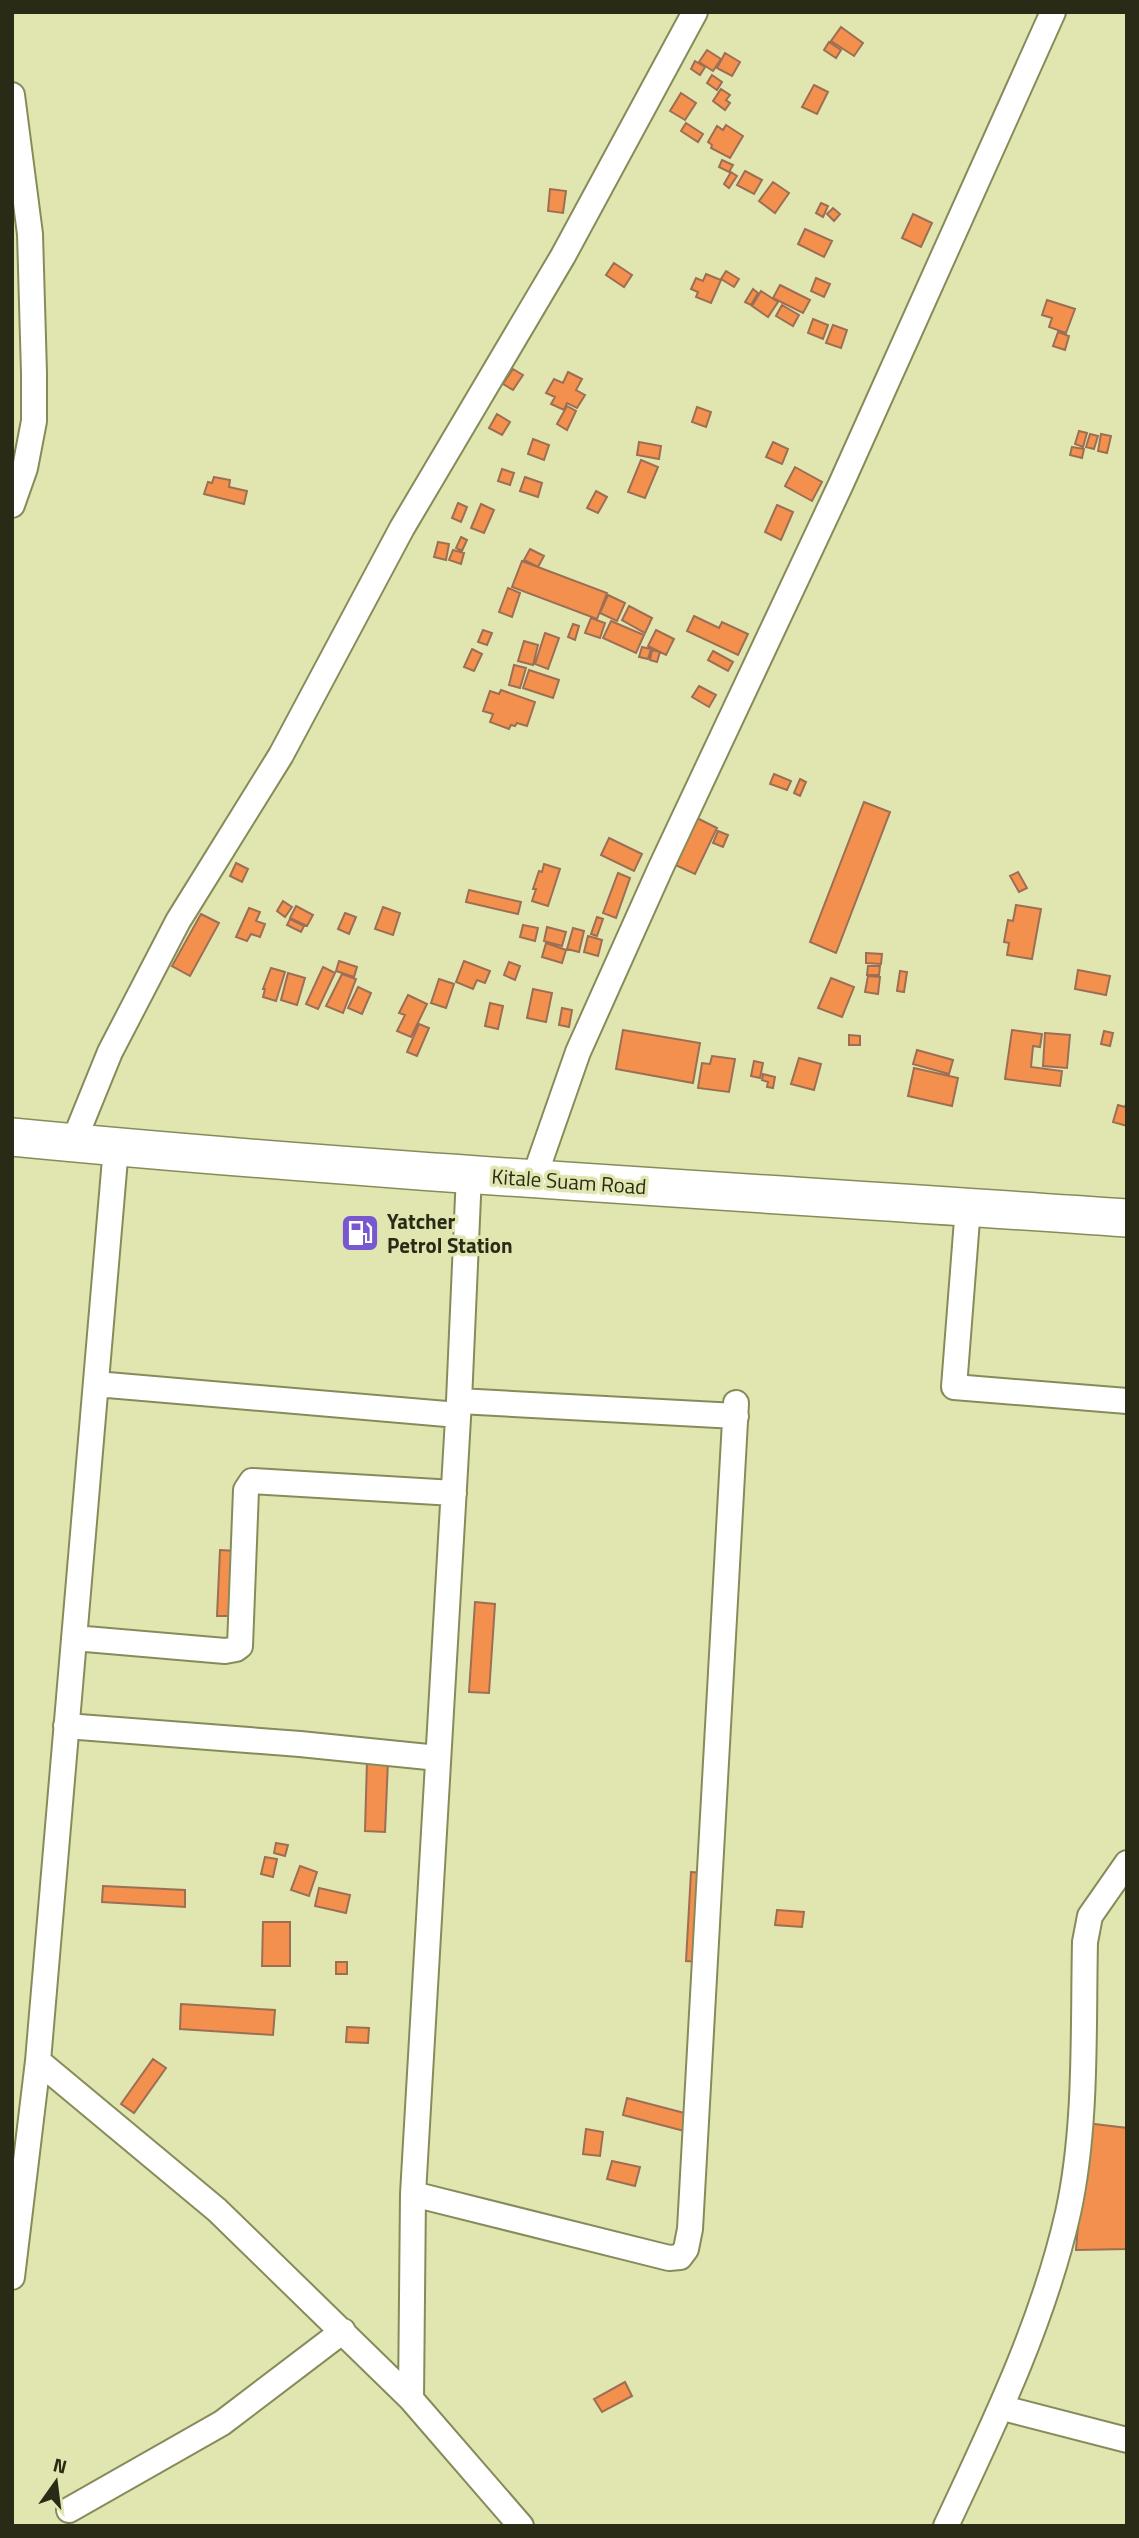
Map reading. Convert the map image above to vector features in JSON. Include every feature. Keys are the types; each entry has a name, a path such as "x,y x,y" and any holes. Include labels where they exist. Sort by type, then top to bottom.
{"highway":[{"name":"Kitale Suam Road","path":"12,1138 361,1169 1127,1217"}],"street":[{"path":"73,1143 110,1052 178,921 281,755 402,528 564,256 695,12"},
{"path":"534,1178 578,1052 661,867 841,484 1053,12"},
{"path":"12,94 30,234 22,261 34,421 25,468 12,505"},
{"path":"12,2277 38,2062 116,1147"},
{"path":"411,2399 413,2194 459,1408 469,1174"},
{"path":"968,1207 954,1387 1127,1401"},
{"path":"96,1384 459,1408 736,1410 691,2228 686,2249 680,2257 669,2258 413,2194"},
{"path":"74,1638 225,1651 240,1646 246,1490 252,1481 454,1493"},
{"path":"66,1726 439,1758"},
{"path":"946,2526 1003,2408 1046,2292 1068,2212 1079,2131 1085,1942 1090,1916 1127,1863"},
{"path":"38,2062 218,2210 411,2399 521,2526"},
{"path":"69,2510 222,2423 343,2331"},
{"path":"1003,2408 1127,2440"}],"building":[{"path":"841,27 863,43 854,56 831,41"},
{"path":"829,42 841,50 836,58 824,50"},
{"path":"707,50 721,59 713,71 699,62"},
{"path":"725,53 740,62 732,76 717,68"},
{"path":"695,61 705,67 700,75 691,69"},
{"path":"712,75 722,82 717,90 707,83"},
{"path":"814,85 828,92 817,114 802,107"},
{"path":"721,89 730,95 726,100 730,103 725,110 713,101"},
{"path":"681,93 696,103 685,120 670,111"},
{"path":"686,123 703,134 698,142 681,131"},
{"path":"726,125 743,136 730,158 711,148 712,145 708,142 717,126 723,130"},
{"path":"722,160 733,165 729,172 719,167"},
{"path":"745,171 762,180 754,194 737,185"},
{"path":"731,172 737,176 729,188 724,184"},
{"path":"773,182 789,193 775,213 759,201"},
{"path":"550,189 566,191 563,213 548,211"},
{"path":"821,203 828,206 823,217 816,213"},
{"path":"833,208 840,214 834,221 827,214"},
{"path":"913,214 932,223 921,247 902,238"},
{"path":"805,229 832,241 824,257 798,244"},
{"path":"614,263 632,275 624,287 606,275"},
{"path":"726,271 739,279 734,287 721,279"},
{"path":"706,274 721,280 711,303 696,297 698,292 691,289 696,278 703,281"},
{"path":"816,278 830,284 824,297 811,291"},
{"path":"780,285 810,300 803,313 773,298"},
{"path":"753,289 758,293 751,305 745,302"},
{"path":"761,291 778,302 768,317 752,306"},
{"path":"1047,300 1075,309 1066,333 1049,327 1052,318 1042,315"},
{"path":"782,305 799,315 793,326 776,316"},
{"path":"813,319 828,325 823,339 808,333"},
{"path":"833,325 847,330 841,348 826,343"},
{"path":"1058,332 1069,336 1065,350 1053,346"},
{"path":"513,369 523,375 513,390 503,384"},
{"path":"568,372 582,379 576,390 585,395 577,408 567,403 564,410 551,404 555,397 546,393 554,379 563,383"},
{"path":"567,406 576,411 567,430 557,424"},
{"path":"697,407 711,412 706,427 692,422"},
{"path":"497,414 510,422 502,435 489,428"},
{"path":"1079,431 1087,433 1083,447 1075,444"},
{"path":"1090,434 1098,436 1094,449 1086,447"},
{"path":"1101,434 1111,436 1107,453 1098,451"},
{"path":"533,439 549,445 544,460 528,454"},
{"path":"639,442 661,446 659,459 637,455"},
{"path":"773,442 788,449 782,464 766,457"},
{"path":"1072,447 1084,449 1082,458 1070,455"},
{"path":"641,460 658,467 645,498 628,492"},
{"path":"795,467 822,482 812,501 785,486"},
{"path":"502,469 514,473 510,485 498,481"},
{"path":"214,477 230,480 229,487 247,491 244,504 204,494 208,482 212,483"},
{"path":"525,477 542,483 538,497 520,491"},
{"path":"596,491 607,497 598,513 587,508"},
{"path":"458,503 467,507 461,522 452,518"},
{"path":"481,504 494,510 484,533 471,528"},
{"path":"777,505 793,512 781,540 765,532"},
{"path":"461,537 467,540 462,551 456,548"},
{"path":"438,542 449,544 446,560 434,557"},
{"path":"530,549 544,556 538,567 524,560"},
{"path":"453,550 464,553 461,564 449,560"},
{"path":"522,561 607,593 597,619 512,587"},
{"path":"508,588 520,593 512,617 499,612"},
{"path":"608,595 625,603 617,621 600,613"},
{"path":"629,606 652,618 645,633 622,620"},
{"path":"694,616 719,628 722,622 748,634 738,655 687,631"},
{"path":"591,618 605,623 600,638 585,633"},
{"path":"611,621 644,635 636,653 603,638"},
{"path":"573,624 579,626 575,640 568,637"},
{"path":"483,630 492,633 487,645 478,642"},
{"path":"656,630 674,639 666,655 648,646"},
{"path":"545,633 559,638 548,669 535,664"},
{"path":"524,641 538,645 533,665 518,661"},
{"path":"642,647 651,649 648,659 639,657"},
{"path":"472,649 482,654 474,671 464,667"},
{"path":"652,650 660,652 657,662 650,660"},
{"path":"713,651 733,662 728,671 708,660"},
{"path":"514,665 526,668 520,688 509,685"},
{"path":"529,670 559,680 553,698 523,688"},
{"path":"699,686 716,695 709,707 692,697"},
{"path":"501,690 535,702 527,726 517,723 509,729 490,722 493,714 483,711 490,691 499,694"},
{"path":"774,774 791,781 787,790 770,784"},
{"path":"800,779 806,782 800,796 794,793"},
{"path":"864,802 890,812 836,953 810,942"},
{"path":"693,816 717,828 695,874 671,863"},
{"path":"718,831 728,835 723,847 713,843"},
{"path":"609,838 642,854 634,871 601,855"},
{"path":"236,863 248,869 242,882 230,876"},
{"path":"544,864 560,869 548,906 532,901 536,889 533,889"},
{"path":"1018,872 1027,888 1019,892 1010,876"},
{"path":"618,873 630,878 616,918 603,913"},
{"path":"469,890 521,902 518,914 466,902"},
{"path":"283,901 292,907 285,917 277,911"},
{"path":"1016,905 1041,909 1032,959 1007,955 1009,943 1004,942 1008,920 1013,921"},
{"path":"296,906 313,915 307,926 290,918"},
{"path":"383,907 400,913 393,935 375,929"},
{"path":"249,908 260,912 256,921 265,924 260,937 251,934 247,941 236,937"},
{"path":"345,913 356,917 349,934 338,929"},
{"path":"201,914 219,923 190,976 172,966"},
{"path":"597,917 603,919 597,936 591,934"},
{"path":"290,919 304,926 301,932 287,925"},
{"path":"523,925 538,928 535,941 520,937"},
{"path":"547,927 566,932 562,946 544,941"},
{"path":"573,928 584,931 579,952 567,949"},
{"path":"588,936 602,940 598,956 584,952"},
{"path":"546,943 566,950 562,963 542,957"},
{"path":"866,953 882,954 881,964 866,963"},
{"path":"339,961 357,967 354,977 336,971"},
{"path":"464,961 490,971 485,983 477,980 473,989 456,982"},
{"path":"509,962 520,966 515,980 504,975"},
{"path":"868,966 880,966 879,975 867,975"},
{"path":"323,967 335,973 318,1009 306,1004"},
{"path":"271,968 285,972 276,1001 263,997 263,989"},
{"path":"1078,970 1110,976 1106,995 1075,989"},
{"path":"900,971 907,972 904,992 897,991"},
{"path":"288,973 305,978 297,1005 281,1000"},
{"path":"342,974 356,979 343,1013 326,1006"},
{"path":"868,976 880,977 878,994 865,992"},
{"path":"831,978 854,987 842,1017 818,1008"},
{"path":"439,979 454,984 446,1008 431,1003"},
{"path":"358,987 371,993 362,1014 348,1008"},
{"path":"533,989 552,993 546,1022 527,1018"},
{"path":"408,995 427,1004 411,1037 397,1031 405,1015 399,1013"},
{"path":"490,1003 503,1006 498,1029 485,1026"},
{"path":"562,1008 572,1010 569,1027 559,1025"},
{"path":"419,1024 429,1028 417,1056 407,1052"},
{"path":"623,1030 700,1043 693,1083 616,1069"},
{"path":"1012,1030 1042,1034 1040,1047 1033,1046 1031,1067 1062,1071 1060,1086 1005,1079"},
{"path":"1104,1031 1113,1033 1110,1046 1101,1044"},
{"path":"1045,1033 1070,1035 1067,1068 1043,1066"},
{"path":"849,1035 860,1036 860,1045 849,1045"},
{"path":"917,1050 953,1060 949,1074 913,1064"},
{"path":"712,1056 735,1059 729,1092 698,1088 702,1063 710,1064"},
{"path":"799,1058 821,1064 814,1090 791,1084"},
{"path":"754,1061 763,1063 760,1078 751,1076"},
{"path":"914,1068 958,1078 952,1106 908,1096"},
{"path":"763,1074 775,1077 773,1088 767,1087 768,1082 762,1080"},
{"path":"1127,1101 1127,1126 1113,1122 1118,1105 1125,1107"},
{"path":"220,1550 236,1551 232,1616 217,1616"},
{"path":"475,1602 495,1604 489,1693 469,1692"},
{"path":"367,1760 388,1761 385,1832 365,1831"},
{"path":"276,1843 288,1845 285,1856 274,1853"},
{"path":"265,1857 277,1859 273,1877 261,1874"},
{"path":"300,1866 317,1872 309,1896 291,1890"},
{"path":"691,1872 705,1873 700,1962 686,1961"},
{"path":"103,1886 185,1890 185,1907 102,1902"},
{"path":"319,1888 350,1895 346,1913 315,1906"},
{"path":"777,1910 804,1912 802,1927 775,1925"},
{"path":"263,1922 290,1922 290,1966 262,1966"},
{"path":"336,1962 347,1962 347,1974 336,1974"},
{"path":"181,2004 275,2010 273,2035 180,2029"},
{"path":"347,2027 369,2028 368,2043 346,2042"},
{"path":"153,2059 166,2068 134,2113 121,2104"},
{"path":"627,2098 692,2115 688,2132 623,2115"},
{"path":"1086,2123 1127,2128 1127,2249 1076,2250"},
{"path":"586,2129 603,2132 600,2156 583,2154"},
{"path":"612,2161 640,2167 635,2186 607,2179"},
{"path":"625,2382 632,2396 602,2412 594,2399"}],"place":[{"name":"Yatcher Petrol Station","path":"360,1233"}]}
